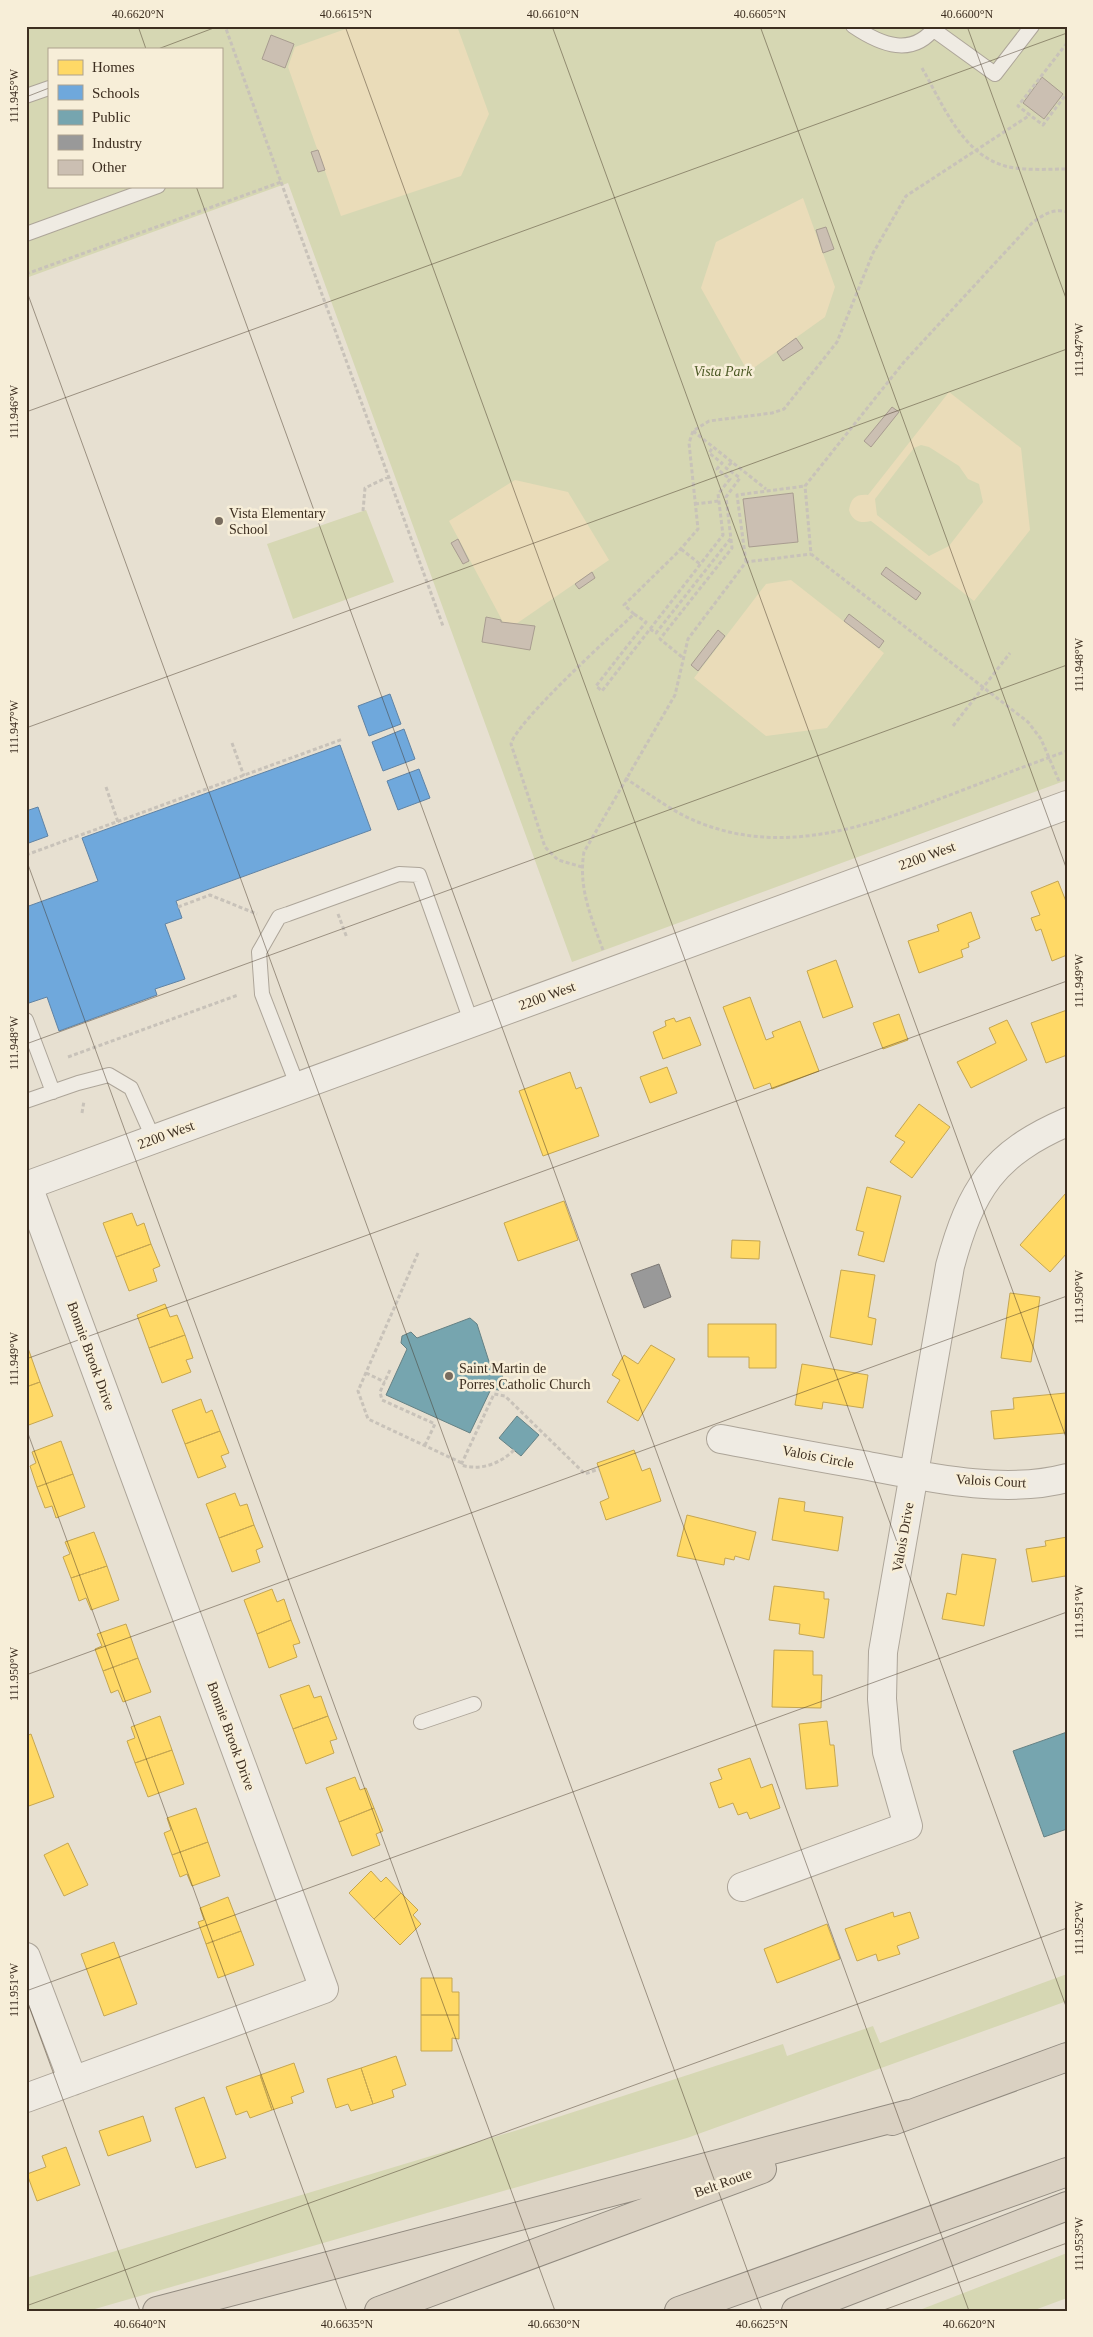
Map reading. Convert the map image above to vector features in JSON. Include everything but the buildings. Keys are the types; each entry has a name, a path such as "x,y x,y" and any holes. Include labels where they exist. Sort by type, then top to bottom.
{"highway":[{"name":"Belt Route","path":"379,2311 1067,2057"},
{"path":"157,2311 909,2114"},
{"path":"679,2311 1067,2172"},
{"path":"796,2311 1067,2206"}],"street":[{"name":"2200 West","path":"27,1186 472,1024 1063,794"},
{"name":"Valois Drive","path":"742,1887 908,1826 887,1752 882,1689 883,1652 950,1266 959,1234 972,1203 987,1178 1007,1155 1029,1140 1067,1122"},
{"name":"Bonnie Brook Drive","path":"26,2098 324,1989 27,1186"},
{"name":"Valois Circle","path":"721,1439 914,1475"},
{"name":"Valois Court","path":"914,1475 964,1481 1015,1484 1067,1478"},
{"path":"26,1957 73,2081"}],"lane":[{"path":"853,26 869,37 898,45 925,40 935,28 995,74 1032,26"},
{"path":"26,96 48,88"},
{"path":"26,234 152,188"},
{"path":"298,1087 262,994 259,952 280,917 399,874 418,875 472,1024"},
{"path":"26,1020 53,1092"},
{"path":"26,1101 78,1083 109,1075 130,1088 154,1140"},
{"path":"421,1722 474,1704"}],"path":[{"path":"225,26 443,626"},
{"path":"1067,42 1018,106 1043,125 1067,93"},
{"path":"922,68 957,127 976,150 985,157 1006,166 1067,169"},
{"path":"713,447 709,453 722,463 717,469 730,479 718,494 723,535 602,691 596,686 646,622 624,605 681,549 698,529 689,443 693,431 700,425 718,418 772,413 787,405 837,342 873,253 902,201 912,191 1030,115"},
{"path":"26,274 281,182"},
{"path":"811,554 804,486 904,362 1032,223 1049,212 1061,210 1067,212"},
{"path":"693,431 766,490"},
{"path":"682,657 660,639 732,548 726,496 740,478 726,468 732,462"},
{"path":"363,511 365,488 388,477"},
{"path":"604,950 583,893 582,867 584,852 625,778 675,695 682,657 688,639 746,562 737,495 804,486"},
{"path":"695,504 719,501"},
{"path":"650,629 656,633 731,538"},
{"path":"681,549 700,564"},
{"path":"746,562 811,554 984,686 1036,730 1063,794"},
{"path":"582,867 558,860 545,847 511,744 512,737 634,614"},
{"path":"953,726 1010,653"},
{"path":"26,855 344,739"},
{"path":"232,743 244,776"},
{"path":"625,778 682,815 704,825 757,837 783,838 846,830 878,822 1067,752"},
{"path":"106,787 118,822"},
{"path":"178,907 210,895 257,914"},
{"path":"330,916 338,914 347,938"},
{"path":"68,1057 238,995"},
{"path":"418,1253 358,1391 368,1419 469,1468 479,1468 500,1461 514,1450"},
{"path":"390,1370 380,1392 382,1400 435,1424 424,1445"},
{"path":"366,1373 385,1382"},
{"path":"462,1463 494,1394 505,1396 585,1474 599,1469"}],"green space":[{"name":"Vista Park","path":"26,26 1067,26 1067,780 572,962 288,183 26,278"},
{"path":"366,510 394,582 293,619 267,544"},
{"path":"1067,1974 1067,2001 687,2138 88,2311 26,2311 26,2278 521,2129 783,2044 787,2056 873,2026 880,2043"},
{"path":"1067,2253 1067,2298 1032,2311 917,2311"}],"sand":[{"path":"354,26 457,26 489,114 461,176 341,216 288,67 295,47"},
{"path":"803,198 835,287 825,317 748,372 701,288 716,242"},
{"path":"949,392 1021,448 1030,530 974,601 871,521 860,522 852,517 849,510 851,502 857,496 868,495","holes":["921,445 929,447 959,466 968,479 979,484 983,502 949,546 929,556 877,515 875,499 914,448"]},
{"path":"515,480 568,492 609,560 516,624 503,622 449,521"},
{"path":"791,580 884,653 827,728 766,736 694,678 766,584"}],"place":[{"name":"Vista Elementary School","path":"219,521"},
{"name":"Saint Martin de Porres Catholic Church","path":"449,1376"}]}
